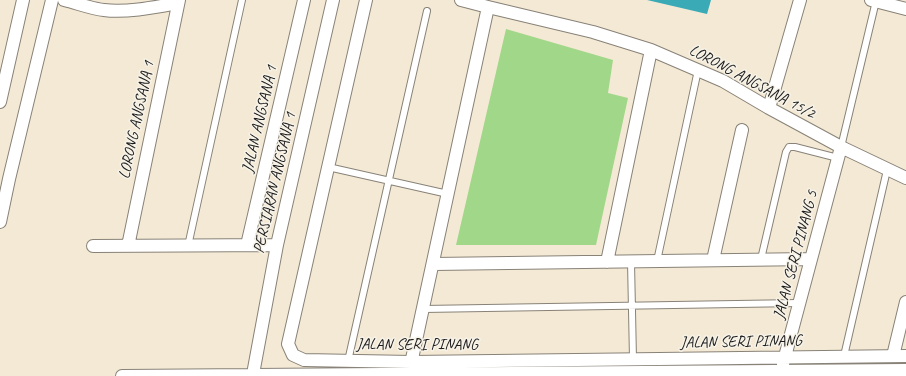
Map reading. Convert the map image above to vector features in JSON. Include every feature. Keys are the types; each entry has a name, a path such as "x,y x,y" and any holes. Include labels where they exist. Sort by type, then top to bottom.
{"street":[{"path":"0,102 23,0"},
{"path":"0,222 52,0"},
{"path":"64,0 104,10 154,8 178,2"},
{"name":"JALAN ANGSANA 1","path":"247,245 304,0"},
{"name":"PERSIARAN ANGSANA 1","path":"253,374 277,245 333,0"},
{"name":"JALAN SERI PINANG","path":"366,0 288,344 293,355 304,360 411,362 906,356"},
{"name":"LORONG ANGSANA 15/2","path":"461,0 593,32 651,50 723,81 769,108 839,153 906,178"},
{"path":"769,108 800,0"},
{"path":"873,1 906,9"},
{"name":"LORONG ANGSANA 1","path":"128,246 178,2"},
{"path":"409,374 488,7"},
{"path":"607,262 651,50"},
{"path":"713,260 742,130"},
{"name":"JALAN SERI PINANG 5","path":"781,371 839,153"},
{"path":"93,246 277,245"},
{"path":"432,264 811,259"},
{"path":"893,356 906,302"},
{"name":"JALAN SERI PINANG","path":"122,376 906,370"}],"lane":[{"path":"188,246 242,0"},
{"path":"761,259 786,152 789,148 795,147 839,153 873,1"},
{"path":"348,361 427,11"},
{"path":"657,261 698,70"},
{"path":"328,167 448,194"},
{"path":"844,356 887,170"},
{"path":"631,262 633,359"},
{"path":"423,309 632,307 799,303"}],"green space":[{"path":"506,29 613,60 608,93 628,98 596,245 456,245"}],"water":[{"path":"647,0 711,0 707,14"}]}
